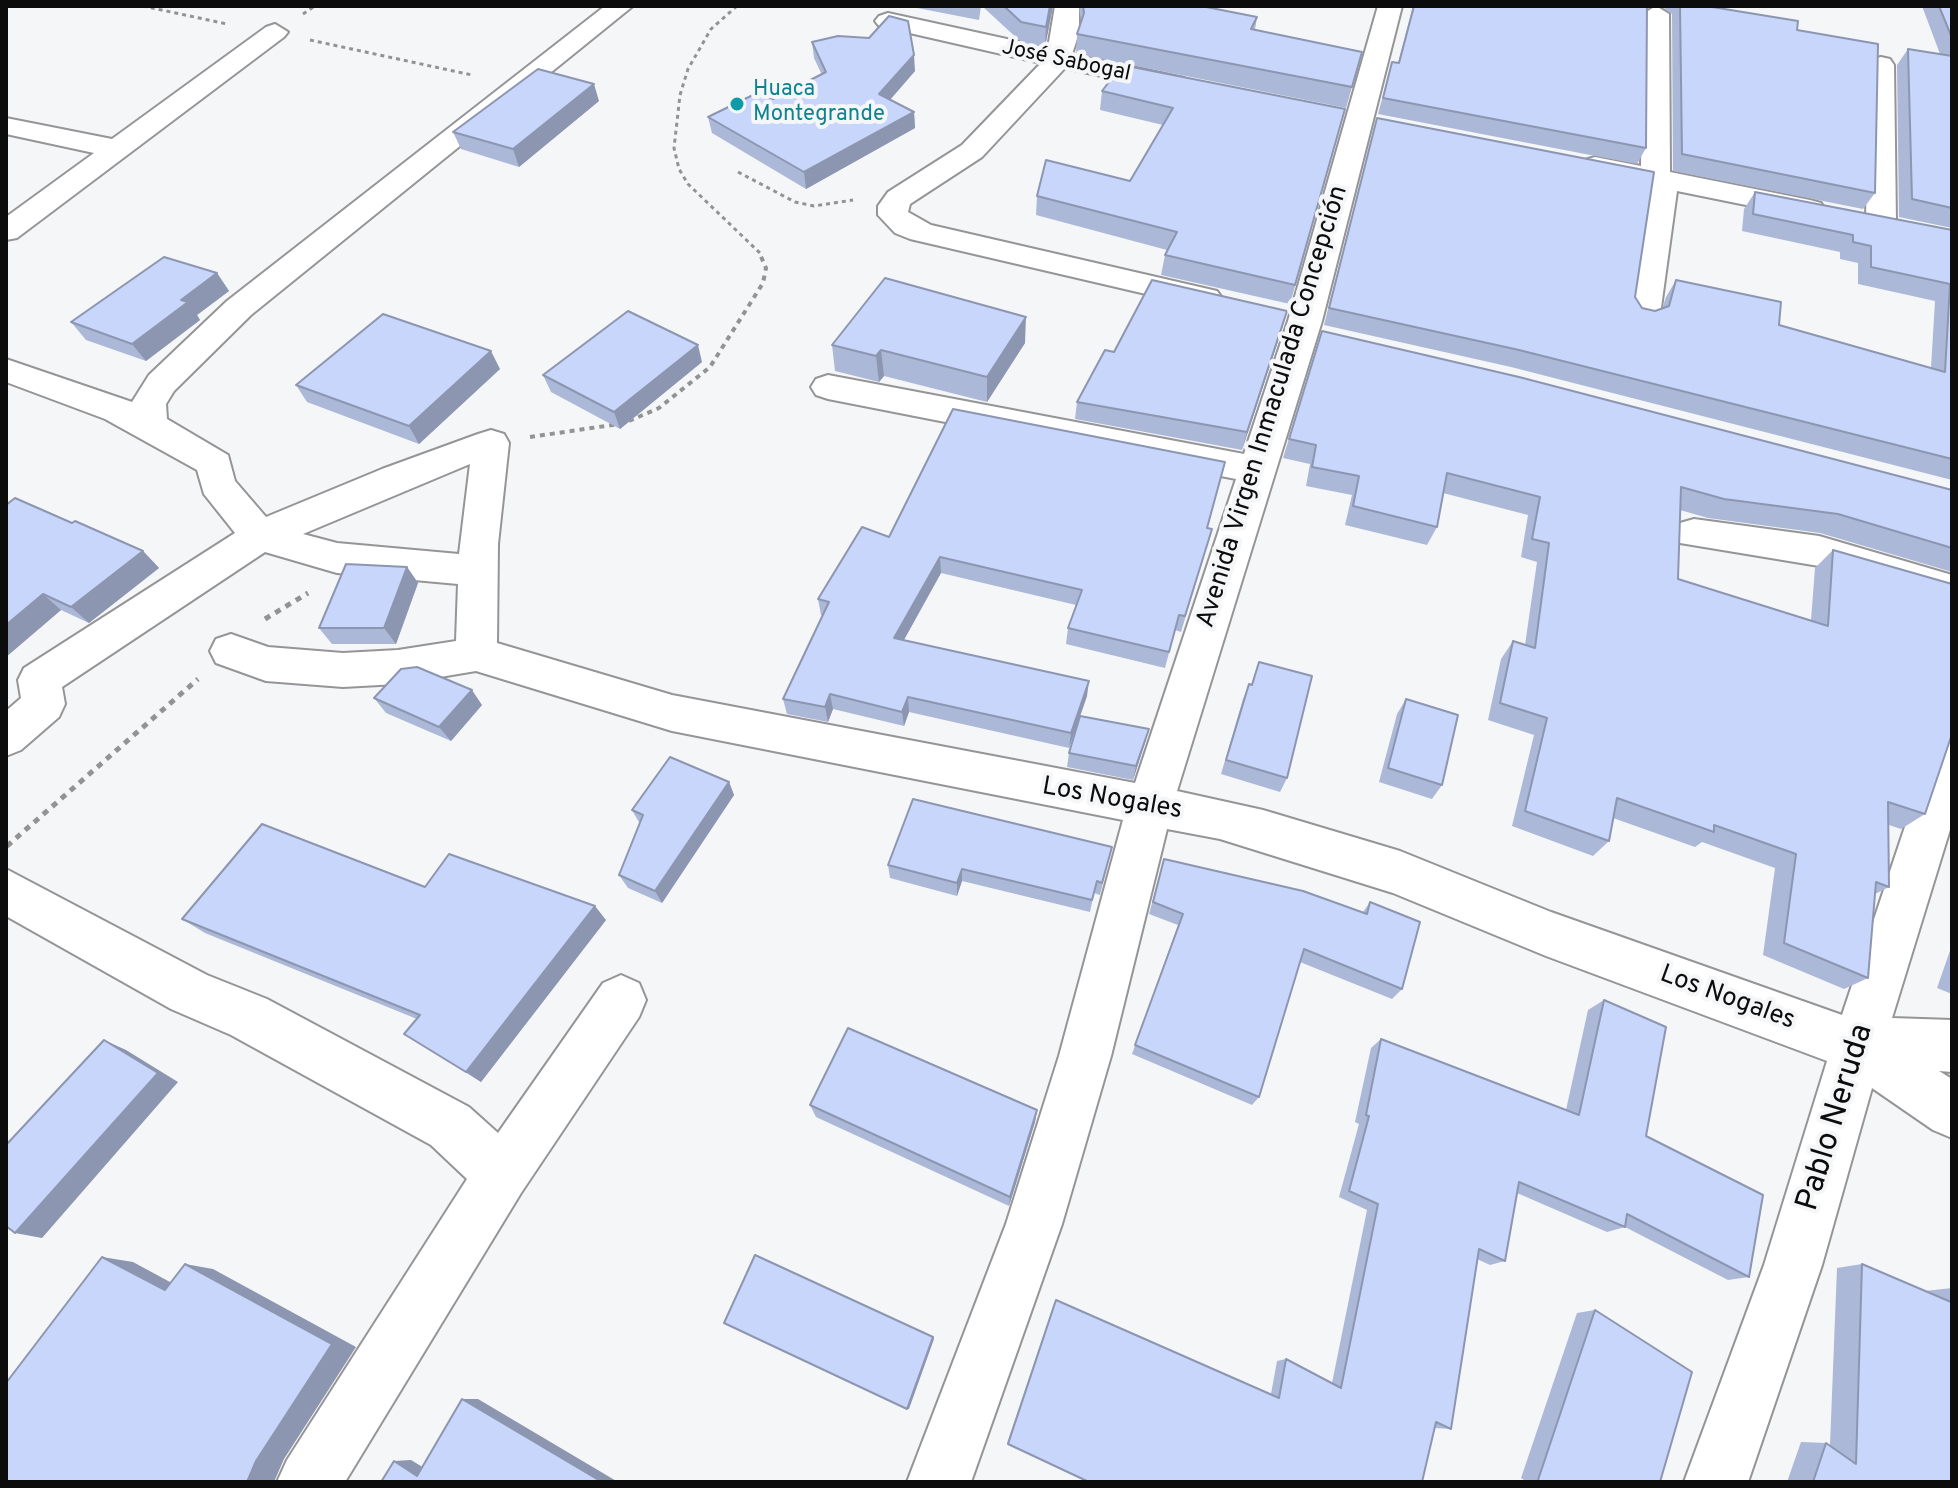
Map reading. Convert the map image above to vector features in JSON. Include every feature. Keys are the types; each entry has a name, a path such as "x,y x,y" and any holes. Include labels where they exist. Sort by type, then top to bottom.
{"street":[{"path":"157,430 147,413 152,395 215,329 269,282 621,6"},
{"path":"1067,6 1066,33 1057,61 972,151 906,192 891,210 898,221 913,229 1230,303"},
{"name":"Avenida Virgen Inmaculada Concepción","path":"939,1482 1034,1224 1085,1056 1150,806 1303,327 1390,6"},
{"path":"1644,315 1659,179 1656,14"},
{"name":"José Sabogal","path":"888,21 1057,61 1206,91"},
{"path":"6,231 275,32"},
{"path":"1881,65 1881,223"},
{"path":"6,126 118,149"},
{"path":"1562,160 1909,229"},
{"path":"6,370 118,410 215,464 217,485 260,536 358,560 478,571"},
{"path":"828,387 1257,470"},
{"path":"6,737 44,704 22,682 260,536 491,443 478,571 476,654"},
{"path":"1694,533 1819,551 1952,590"},
{"name":"Los Nogales","path":"231,651 266,664 343,670 398,667 476,654 703,720 1150,806 1263,831 1400,873 1546,933 1858,1047 1952,1111"},
{"name":"Pablo Neruda","path":"1716,1482 1793,1265 1858,1047 1952,752"},
{"path":"6,891 189,992 249,1017 450,1126 502,1174"},
{"path":"309,1482 502,1174 621,1000"},
{"path":"1858,1047 1904,1043 1952,1046"}],"path":[{"path":"491,443 605,428 659,408 710,367 763,283 766,268 762,255 688,184 679,169 674,148 680,95 688,69 711,29 737,6"},
{"path":"275,32 520,85"},
{"path":"738,172 788,199 814,206 906,192"},
{"path":"6,847 268,616 347,570 358,560"}],"building":[{"path":"1004,6 1050,6 1046,27 1021,22"},
{"path":"1083,6 1201,6 1257,17 1251,29 1362,52 1352,87 1077,34 1084,13"},
{"path":"1414,6 1647,6 1646,148 1383,98 1392,62 1399,63"},
{"path":"1680,6 1706,6 1798,21 1797,30 1878,44 1875,193 1682,154"},
{"path":"1939,6 1952,6 1952,38"},
{"path":"889,16 908,21 914,55 879,94 914,112 804,172 708,117 759,92 773,99 826,72 812,42 838,36 869,38"},
{"path":"1908,49 1952,56 1952,208 1912,199"},
{"path":"1122,65 1345,109 1295,285 1165,255 1177,232 1037,196 1046,160 1130,181 1173,108 1102,91"},
{"path":"538,69 594,84 513,149 453,132"},
{"path":"1377,118 1654,172 1635,297 1642,308 1655,311 1669,306 1676,280 1781,302 1779,325 1945,372 1950,284 1871,267 1871,246 1853,242 1853,235 1753,214 1755,192 1952,230 1952,459 1519,350 1329,308"},
{"path":"164,257 217,273 181,300 188,302 132,344 71,322"},
{"path":"885,278 1026,317 987,377 881,350 876,356 832,345"},
{"path":"1152,280 1287,311 1247,432 1077,402 1105,350 1114,352"},
{"path":"628,311 698,345 614,412 543,375"},
{"path":"383,314 491,351 409,426 296,385"},
{"path":"1322,331 1519,377 1952,490 1952,548 1838,514 1724,499 1681,487 1678,579 1828,626 1833,550 1952,584 1952,734 1925,814 1888,802 1889,887 1876,882 1868,978 1784,943 1796,854 1714,825 1714,832 1617,798 1609,841 1525,811 1547,718 1500,703 1513,641 1535,648 1549,543 1532,539 1540,497 1447,473 1437,527 1353,506 1359,476 1312,467 1316,445 1289,439"},
{"path":"953,409 1225,462 1207,528 1212,529 1185,616 1179,615 1169,652 1068,628 1082,590 940,557 894,638 1089,681 1071,733 908,697 902,712 830,694 825,707 783,699 829,602 818,599 862,527 889,537"},
{"path":"15,498 143,551 71,607 43,594 6,625 6,505"},
{"path":"346,564 407,567 384,628 319,628"},
{"path":"1259,662 1312,676 1287,778 1226,760 1249,684 1252,685"},
{"path":"417,667 472,690 439,727 374,698 401,669"},
{"path":"1406,699 1458,715 1442,785 1388,768"},
{"path":"1080,716 1149,729 1136,766 1069,753"},
{"path":"670,757 729,782 655,891 619,875 643,815 632,810"},
{"path":"913,799 1112,847 1102,883 1097,881 1092,900 962,869 957,883 888,865"},
{"path":"262,824 425,887 449,854 595,906 466,1072 404,1034 420,1015 182,919"},
{"path":"1164,859 1303,891 1367,914 1370,902 1420,922 1402,989 1304,949 1259,1097 1135,1045 1183,914 1153,902"},
{"path":"1604,1000 1666,1027 1646,1136 1763,1195 1749,1277 1627,1214 1625,1227 1519,1182 1505,1261 1479,1249 1451,1429 1436,1422 1422,1482 1089,1482 1008,1444 1056,1300 1279,1398 1286,1359 1341,1388 1378,1204 1349,1191 1369,1116 1366,1115 1381,1039 1579,1115"},
{"path":"848,1028 1037,1110 1010,1197 810,1105"},
{"path":"104,1040 158,1073 15,1233 6,1226 6,1145"},
{"path":"755,1255 933,1337 907,1409 724,1323"},
{"path":"102,1257 165,1290 185,1264 332,1344 256,1461 247,1482 6,1482 6,1383"},
{"path":"1862,1264 1951,1302 1952,1288 1952,1482 1813,1482 1826,1443 1856,1464"},
{"path":"1595,1310 1692,1372 1660,1482 1538,1480"},
{"path":"462,1399 602,1482 381,1482 394,1461 417,1476"}],"place":[{"name":"Huaca Montegrande","path":"737,104"}]}
